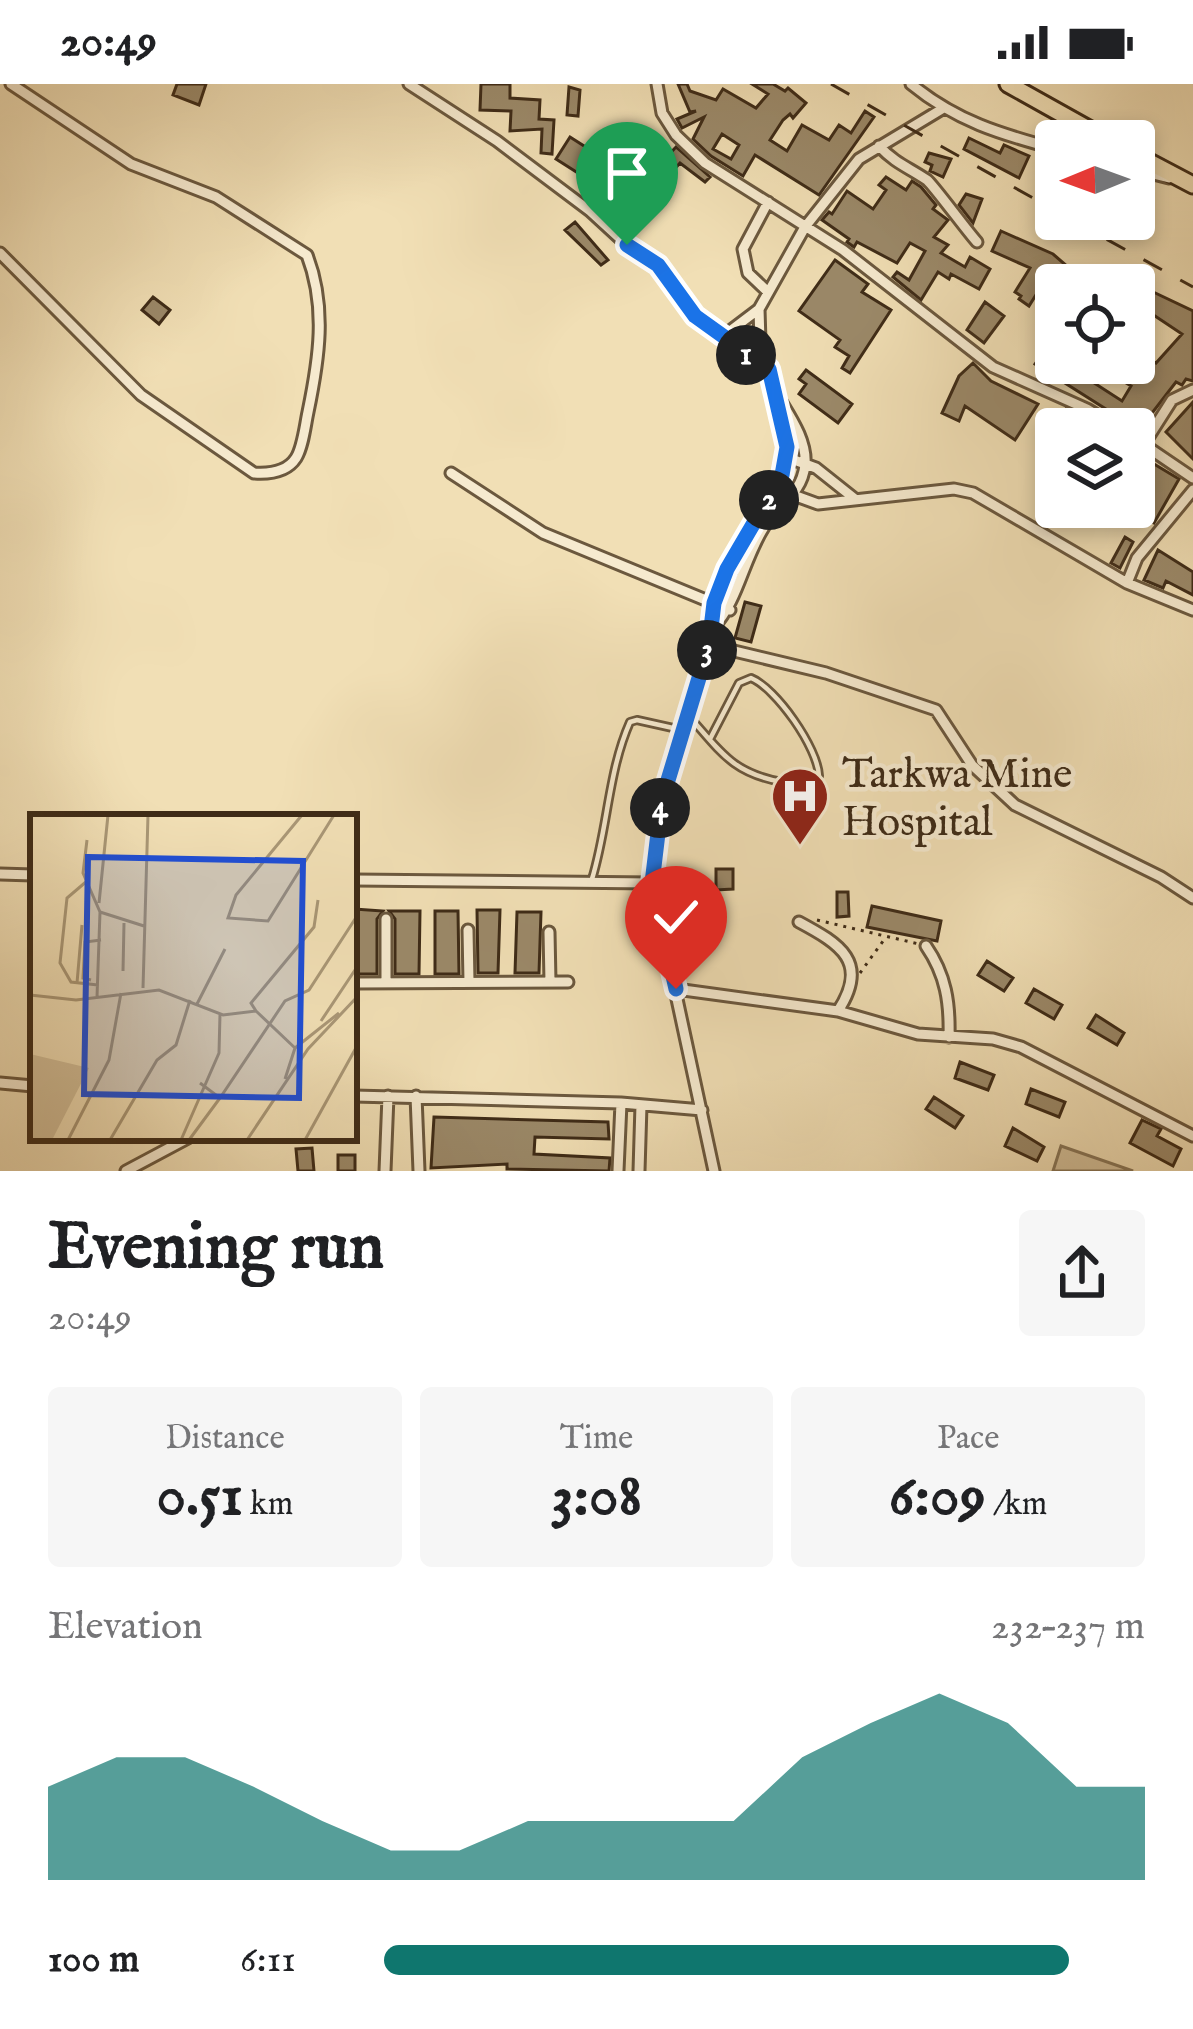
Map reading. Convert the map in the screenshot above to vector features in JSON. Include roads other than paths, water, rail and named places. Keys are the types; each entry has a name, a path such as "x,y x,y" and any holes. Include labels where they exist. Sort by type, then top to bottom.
{"main road":[{"path":"1008,84 1072,120"},
{"path":"1155,165 1191,183"}],"street":[{"path":"0,254 141,395 180,423 254,472 283,469 296,458 314,382 320,330 319,298 307,255 216,197 131,164 11,84"},
{"path":"409,84 497,141 590,211 627,245 658,265 695,316 769,369"},
{"path":"657,84 662,113 688,148 726,178 843,250 993,367 1085,408"},
{"path":"911,84 942,109 1035,143"},
{"path":"722,337 759,308 805,227 860,159 942,109"},
{"path":"879,146 899,167 932,183 976,242"},
{"path":"1155,174 1191,183"},
{"path":"767,202 743,249 748,273 768,292"},
{"path":"713,1171 652,883 662,800 709,645 714,603 777,489 786,457 776,392 760,342 759,308"},
{"path":"1155,421 1172,400 1193,390"},
{"path":"713,628 730,610 749,544 799,490 803,444 776,392"},
{"path":"1155,452 1193,478"},
{"path":"786,457 805,461 855,499"},
{"path":"451,473 543,533 730,610"},
{"path":"777,489 818,504 954,489 973,493 1127,583 1193,610"},
{"path":"1127,583 1137,558 1193,490"},
{"path":"709,645 826,673 936,710 972,765 1016,805 1161,877 1193,898"},
{"path":"0,874 30,875"},
{"path":"357,880 652,883"},
{"path":"386,919 386,983"},
{"path":"799,922 838,944 850,964 851,983 838,1011"},
{"path":"468,930 469,982"},
{"path":"549,932 550,982"},
{"path":"926,946 946,987 949,1037"},
{"path":"357,983 568,982"},
{"path":"676,989 838,1011 918,1034 1021,1047 1193,1136"},
{"path":"0,1083 30,1086"},
{"path":"357,1096 621,1103 702,1110"},
{"path":"385,1171 388,1096"},
{"path":"416,1096 418,1171"},
{"path":"618,1171 621,1103"},
{"path":"639,1171 641,1105"},
{"path":"126,1171 182,1141"}],"lane":[{"path":"686,712 710,739 740,770 800,785 819,776 818,762 779,700 765,684 751,678 739,683 710,739"},
{"path":"591,881 603,844 612,776 630,722 682,730"}],"railway":[{"path":"831,84 1035,199"},
{"path":"1108,240 1193,287"}],"place":[{"name":"Tarkwa Mine Hospital","path":"800,847"}]}
